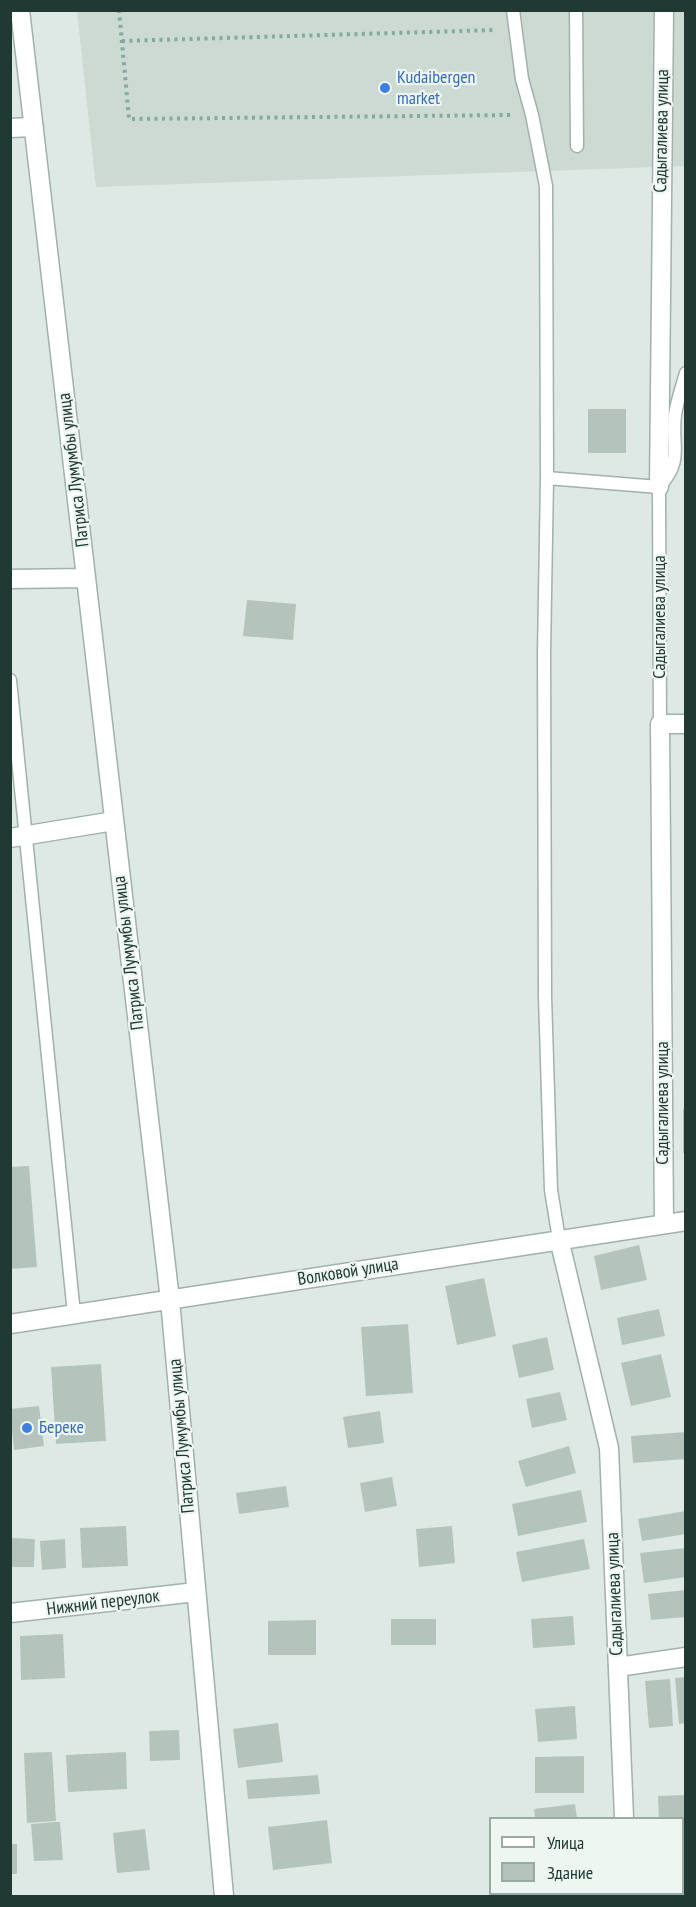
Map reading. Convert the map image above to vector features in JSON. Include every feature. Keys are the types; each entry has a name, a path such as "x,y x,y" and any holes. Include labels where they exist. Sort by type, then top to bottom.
{"street":[{"name":"Патриса Лумумбы улица","path":"20,10 170,1300 224,1896"},
{"name":"Садыгалиева улица","path":"659,487 664,10"},
{"path":"10,128 34,127"},
{"path":"10,579 86,578"},
{"path":"660,724 686,724"},
{"name":"Садыгалиева улица","path":"660,724 664,1224"},
{"path":"18,838 114,821"},
{"name":"Волковой улица","path":"10,1324 686,1221"},
{"name":"Садыгалиева улица","path":"559,1239 609,1448 624,1817"},
{"name":"Нижний переулок","path":"10,1613 196,1592"},
{"name":"Садыгалиева улица","path":"618,1667 686,1657"}],"lane":[{"path":"513,10 522,79 532,115 546,186 545,996 551,1190 559,1239"},
{"path":"576,10 577,146"},
{"path":"547,477 659,487 675,463 675,415 686,374"},
{"name":"Садыгалиева улица","path":"659,487 660,724"},
{"path":"10,681 18,838 74,1314"}],"path":[{"path":"119,10 129,119 532,115"},
{"path":"122,41 514,29"}],"shaded area":[{"name":"Kudaibergen market","path":"77,11 685,11 685,166 96,187"}],"building":[{"path":"588,409 626,409 626,453 588,453"},
{"path":"247,600 296,604 293,640 243,636"},
{"path":"683,1109 686,1109 686,1153 683,1153"},
{"path":"29,1166 37,1267 10,1269 10,1167"},
{"path":"639,1245 647,1280 601,1290 594,1256"},
{"path":"484,1278 496,1336 457,1345 445,1286"},
{"path":"659,1309 665,1336 622,1345 617,1318"},
{"path":"408,1324 413,1393 366,1396 361,1327"},
{"path":"547,1337 554,1370 519,1378 512,1345"},
{"path":"661,1354 671,1397 631,1406 621,1363"},
{"path":"101,1364 106,1441 56,1444 51,1367"},
{"path":"560,1392 567,1420 532,1428 526,1399"},
{"path":"39,1406 44,1446 14,1450 10,1409"},
{"path":"380,1411 384,1443 348,1448 343,1417"},
{"path":"686,1432 686,1459 633,1463 631,1436"},
{"path":"569,1446 576,1473 526,1487 518,1461"},
{"path":"392,1477 397,1506 365,1512 360,1483"},
{"path":"286,1486 289,1507 239,1514 236,1493"},
{"path":"581,1490 587,1522 518,1536 512,1504"},
{"path":"686,1511 686,1534 642,1541 638,1519"},
{"path":"126,1526 128,1566 82,1568 80,1528"},
{"path":"452,1526 455,1563 419,1567 416,1529"},
{"path":"10,1538 35,1539 34,1567 10,1567"},
{"path":"65,1539 66,1568 42,1570 40,1541"},
{"path":"584,1539 590,1569 522,1582 516,1552"},
{"path":"686,1548 686,1577 644,1583 640,1553"},
{"path":"686,1590 686,1617 651,1620 648,1594"},
{"path":"573,1616 575,1645 533,1648 531,1619"},
{"path":"391,1619 436,1619 436,1645 391,1645"},
{"path":"316,1620 316,1655 268,1655 268,1621"},
{"path":"63,1634 65,1678 21,1680 20,1636"},
{"path":"686,1677 686,1723 679,1724 675,1678"},
{"path":"670,1679 673,1726 649,1728 645,1681"},
{"path":"575,1706 577,1739 538,1742 535,1709"},
{"path":"278,1723 283,1762 238,1768 233,1729"},
{"path":"179,1730 180,1760 150,1761 149,1731"},
{"path":"52,1752 56,1821 27,1823 24,1753"},
{"path":"126,1752 127,1789 68,1792 66,1755"},
{"path":"584,1756 584,1793 535,1793 535,1757"},
{"path":"318,1775 320,1794 248,1799 246,1780"},
{"path":"686,1795 686,1833 684,1833 684,1817 659,1817 658,1796"},
{"path":"575,1804 577,1817 535,1817 534,1809"},
{"path":"327,1820 332,1863 273,1870 268,1827"},
{"path":"60,1822 63,1860 34,1861 31,1824"},
{"path":"145,1829 150,1870 117,1873 113,1833"},
{"path":"10,1844 17,1844 17,1874 10,1874"},
{"path":"686,1857 686,1877 684,1877 684,1858"},
{"path":"490,1895 543,1895 543,1896"}],"place":[{"name":"Kudaibergen market","path":"385,88"},
{"name":"Береке","path":"27,1428"}]}
